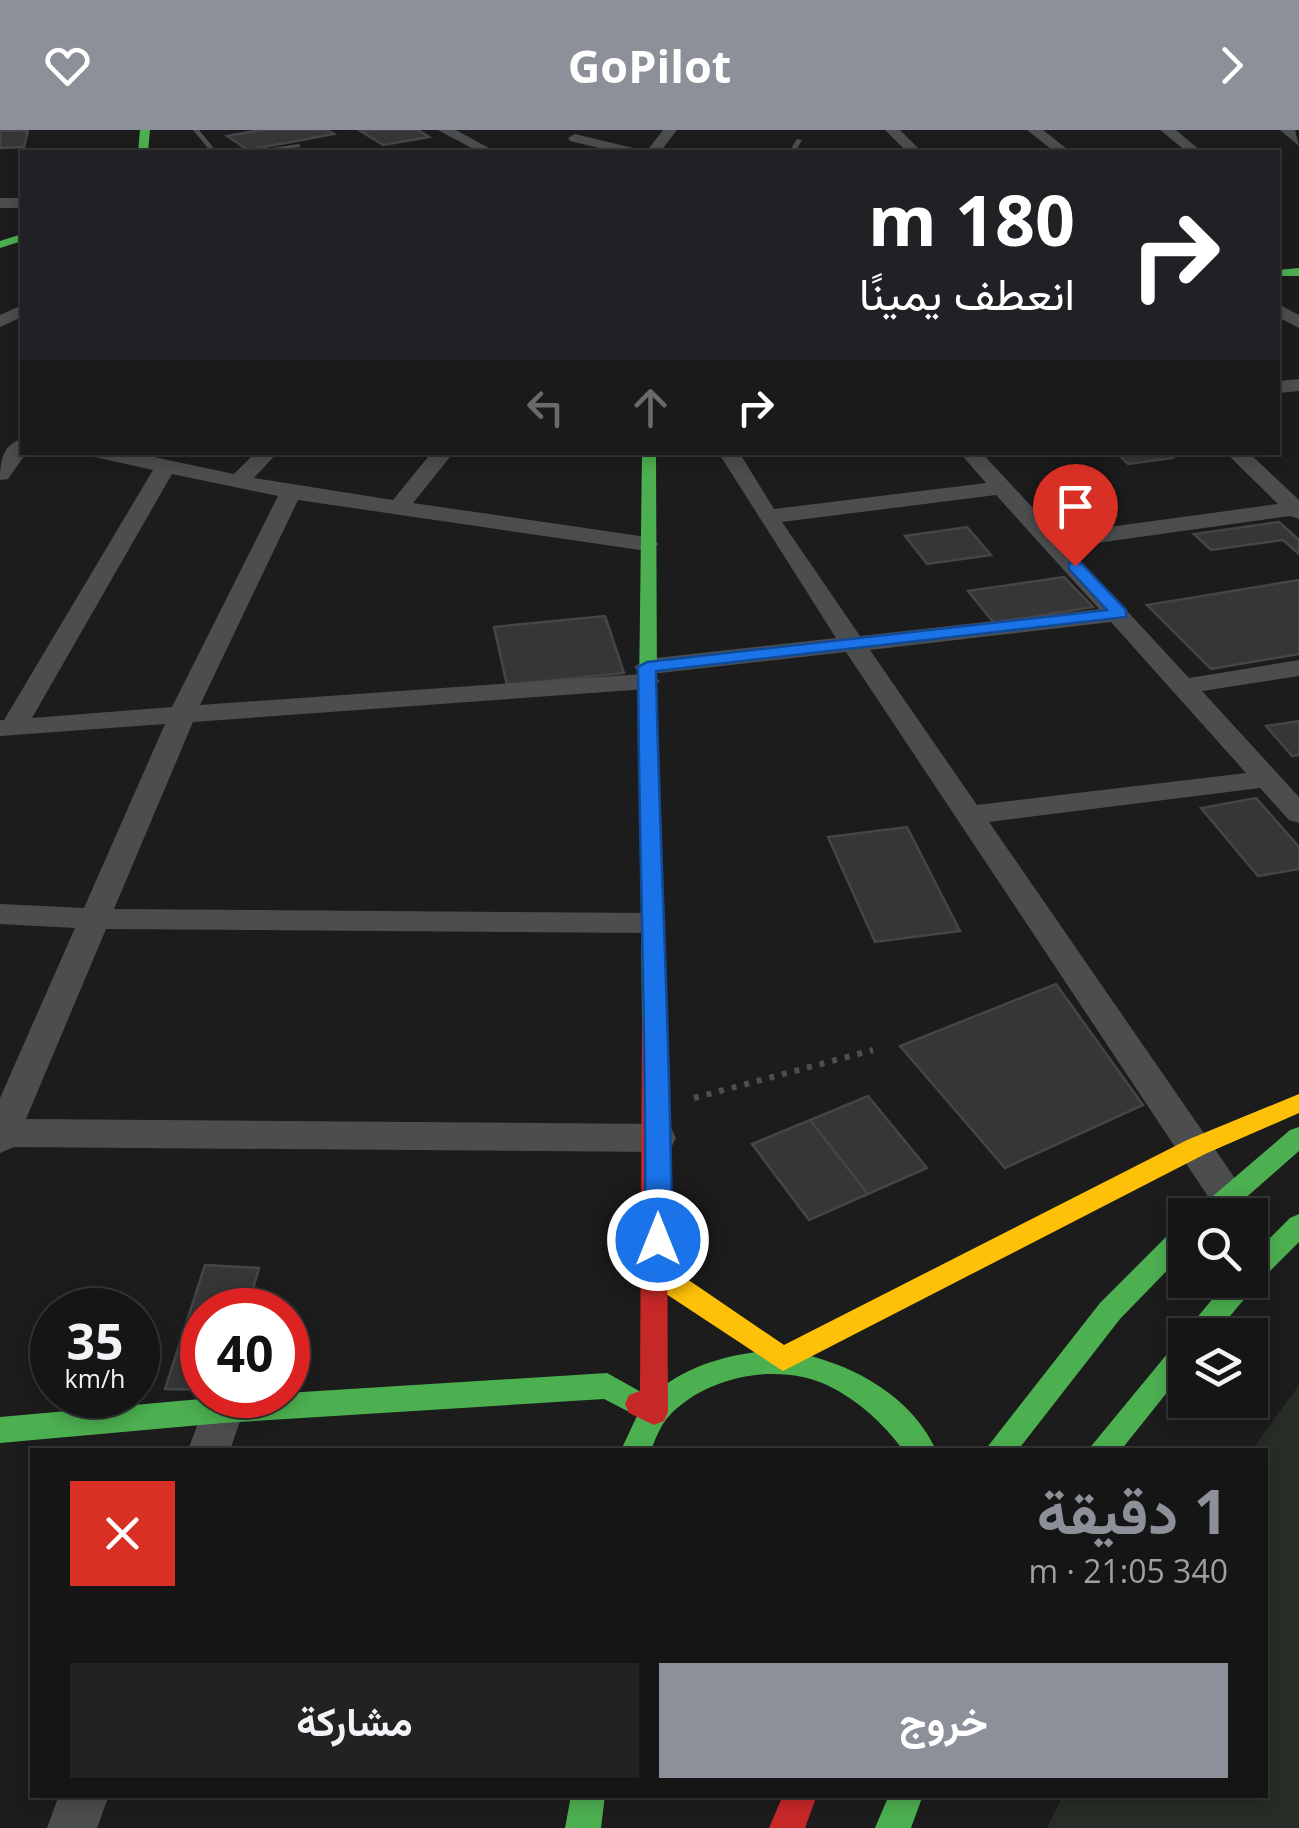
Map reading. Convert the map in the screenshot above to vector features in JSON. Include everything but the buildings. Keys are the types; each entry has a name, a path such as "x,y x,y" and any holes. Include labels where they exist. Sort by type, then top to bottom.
{"street":[{"path":"445,130 485,150"},
{"path":"892,130 914,150"},
{"path":"1034,130 1061,150"},
{"path":"1167,130 1192,150"},
{"path":"1287,130 1299,142"},
{"path":"575,138 624,150"},
{"path":"0,474 20,448"},
{"path":"110,455 291,492 647,544"},
{"path":"238,482 265,455"},
{"path":"397,509 442,455"},
{"path":"637,1448 654,1412 658,1274 647,674 649,455"},
{"path":"730,455 766,517 1196,1147 1215,1198"},
{"path":"972,455 1299,814"},
{"path":"1238,455 1298,510"},
{"path":"7,728 165,468"},
{"path":"766,517 1002,488"},
{"path":"291,492 183,713 1,1135 658,1122"},
{"path":"1052,542 1298,510"},
{"path":"7,728 647,674 856,644 1120,614"},
{"path":"1186,686 1299,668"},
{"path":"970,815 1268,778"},
{"path":"0,914 95,919 650,923"},
{"path":"784,1360 1196,1147 1299,1102"},
{"path":"1227,1198 1276,1152 1299,1138"},
{"path":"1268,1257 1299,1225"},
{"path":"1001,1448 1050,1383 1146,1270 1168,1250"},
{"path":"658,1274 784,1360"},
{"path":"1212,1318 1230,1298"},
{"path":"654,1412 689,1383 731,1365 784,1360 824,1367 868,1388 904,1421 920,1448"},
{"path":"1105,1448 1168,1370"},
{"path":"310,1405 607,1386 654,1412"},
{"path":"0,1430 180,1414"},
{"path":"210,1448 220,1418"},
{"path":"72,1828 83,1798"},
{"path":"583,1828 588,1798"},
{"path":"787,1828 799,1798"},
{"path":"893,1828 905,1798"}],"lane":[{"path":"196,130 212,150"},
{"path":"793,150 799,140"},
{"path":"272,150 299,146"}],"path":[{"path":"658,1122 874,1050"}],"shaded area":[{"path":"1299,1385 1299,1828 1047,1828 1062,1798 1268,1798 1268,1448 1253,1448"}],"traffic: fast":[{"path":"143,150 145,130"},
{"path":"0,245 20,238"},
{"path":"1280,273 1299,272"},
{"path":"649,455 648,692 654,1017"},
{"path":"1228,1198 1299,1137"},
{"path":"1268,1257 1299,1225"},
{"path":"1002,1448 1110,1311 1168,1252"},
{"path":"1212,1318 1229,1298"},
{"path":"637,1448 657,1409 687,1385 723,1370 782,1362 809,1366 859,1389 882,1406 919,1448"},
{"path":"1105,1448 1168,1370"},
{"path":"0,1430 223,1410 607,1386 639,1404"},
{"path":"583,1828 588,1798"},
{"path":"893,1828 905,1798"}],"traffic: slow":[{"path":"658,1274 783,1359 1196,1147 1299,1103"}],"traffic: jam":[{"path":"639,1404 654,1412 654,1017"},
{"path":"787,1828 799,1798"}],"route":[{"path":"658,1240 659,1107 650,923 647,667 1120,614 1075,566"}]}
